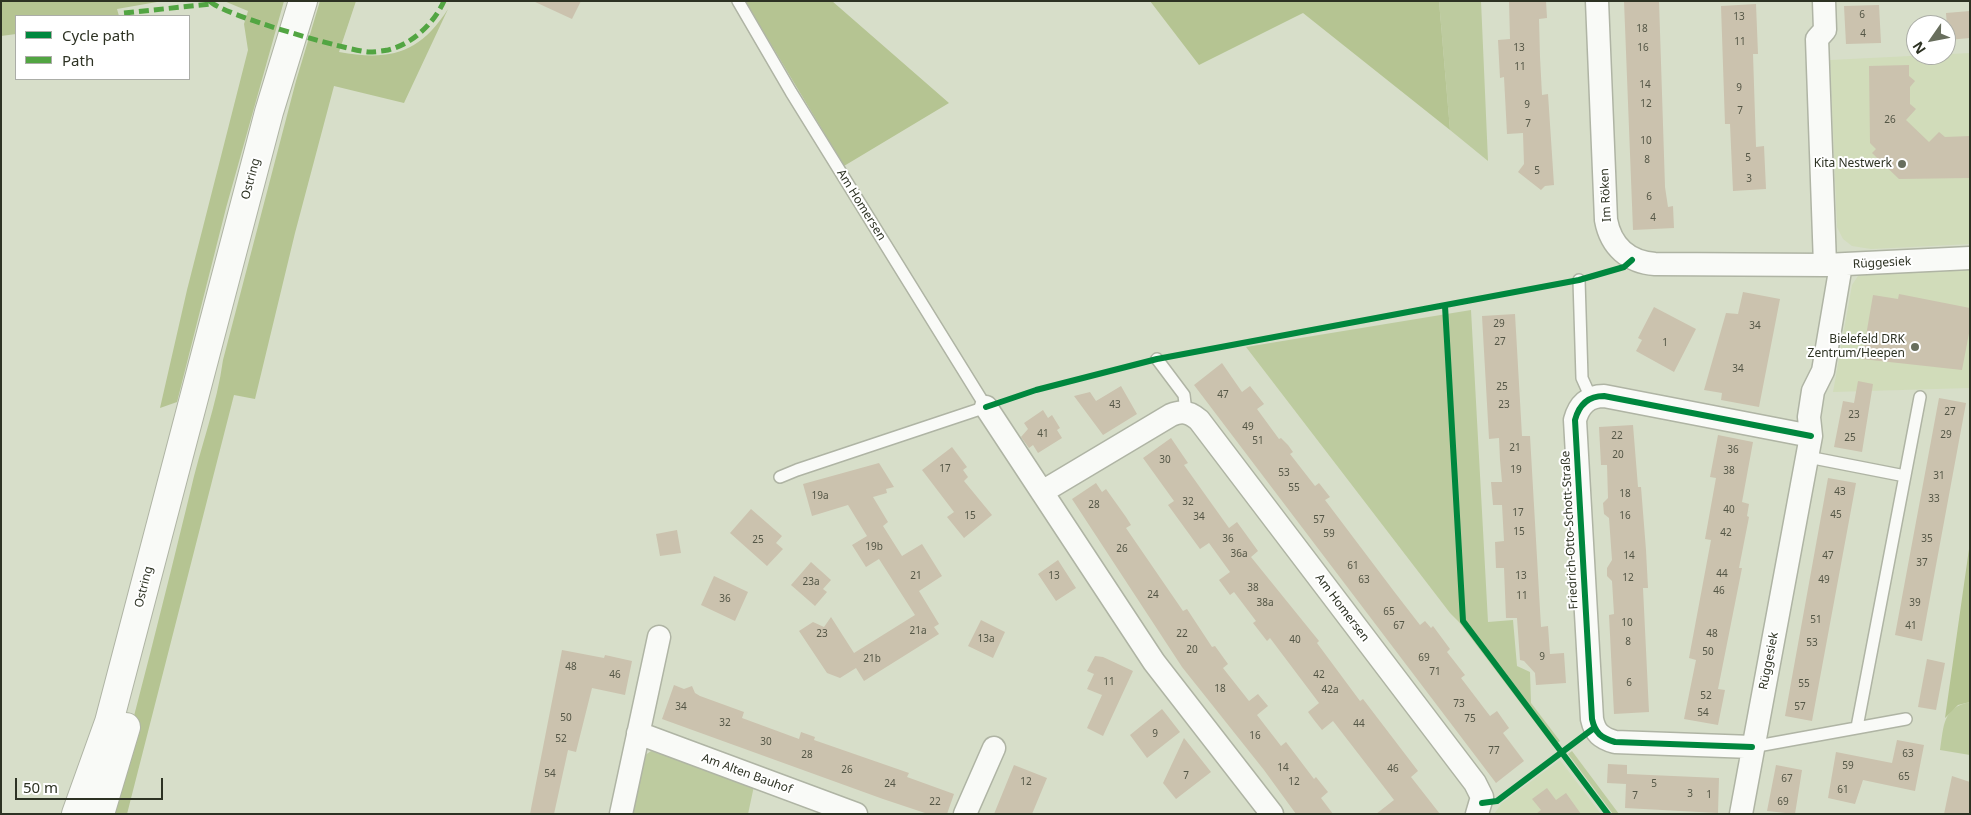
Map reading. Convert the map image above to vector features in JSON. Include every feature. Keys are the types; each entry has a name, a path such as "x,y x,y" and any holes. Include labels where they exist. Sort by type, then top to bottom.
{"main road":[{"name":"Ostring","path":"76,814 109,722 269,112 303,1"},
{"name":"Ostring","path":"100,814 126,725 175,519 204,359"}],"street":[{"name":"Im Röken","path":"1597,1 1606,220 1612,240 1624,254 1632,260 1655,264 1833,265"},
{"path":"1824,1 1825,30 1816,39 1833,265"},
{"name":"Rüggesiek","path":"1741,814 1809,447 1809,417 1813,391 1823,371 1833,265 1970,258"},
{"path":"1590,398 1604,396 1809,447"},
{"name":"Friedrich-Otto-Schott-Straße","path":"1590,398 1580,408 1575,420 1594,728 1600,736 1615,742 1752,747"},
{"name":"Am Homersen","path":"986,408 1154,662 1272,814"},
{"name":"Am Homersen","path":"1186,412 1199,420 1475,783 1482,797 1477,814"},
{"path":"1042,492 1171,414 1186,412"},
{"path":"621,814 659,637"},
{"name":"Am Alten Bauhof","path":"638,733 856,814"},
{"path":"965,814 994,748"}],"lane":[{"name":"Am Homersen","path":"738,1 791,92 986,408"},
{"path":"1579,280 1582,378 1590,398"},
{"path":"1157,359 1184,396 1186,412"},
{"path":"1857,727 1920,397"},
{"path":"780,477 986,408"},
{"path":"1809,447 1905,476"},
{"path":"1752,747 1906,719"}],"shaded area":[{"path":"1,1 194,1 157,2 117,9 119,15 15,15 15,34 1,36"},
{"path":"224,1 284,1 226,208 177,402 160,408 187,290 248,50 244,24 248,11"},
{"path":"320,1 356,1 339,52 357,55 388,54 402,51 414,45 426,36 448,9 404,103 334,86 295,233 255,399 234,395 127,814 108,814 194,476 213,410 223,360 296,81"},
{"path":"745,1 832,1 949,103 844,166"},
{"path":"1150,1 1439,1 1450,130 1303,13 1199,65"},
{"path":"1439,1 1481,1 1488,161 1450,130"},
{"name":"Kita Nestwerk","path":"1970,53 1970,244 1871,249 1852,246 1843,239 1837,227 1830,60 1906,56 1906,65 1956,65 1956,54"},
{"path":"1970,270 1970,388 1833,392 1852,285 1858,276 1864,274"},
{"path":"1471,310 1488,622 1513,620 1517,666 1530,672 1531,703 1560,741 1553,746 1246,347"},
{"path":"1970,542 1970,702 1958,705 1945,718"},
{"path":"1970,702 1970,755 1940,750 1944,726 1949,713 1961,705"},
{"path":"651,751 754,786 748,814 630,814 644,756"},
{"path":"1572,751 1619,814 1613,814 1568,754"},
{"path":"1560,760 1601,814 1494,814 1502,803"}],"building":[{"path":"533,1 581,1 572,19"},
{"path":"1509,1 1546,1 1547,18 1539,19 1540,57 1542,95 1548,94 1554,185 1545,186 1541,190 1518,172 1524,164 1523,133 1507,134 1504,77 1500,78 1498,40 1510,39"},
{"path":"1624,1 1659,1 1665,187 1668,207 1673,206 1674,228 1633,230"},
{"path":"1756,4 1758,54 1753,54 1756,147 1764,146 1766,189 1733,191 1730,124 1725,124 1721,6"},
{"path":"1879,5 1881,43 1846,44 1844,6"},
{"path":"1970,11 1970,38 1956,39 1956,15 1946,15 1946,13"},
{"path":"1909,65 1909,76 1915,81 1910,87 1910,104 1916,109 1906,120 1929,142 1939,132 1945,137 1970,136 1970,178 1899,179 1872,153 1876,149 1870,143 1869,66"},
{"path":"1743,292 1780,299 1759,407 1721,400 1722,393 1704,390 1726,313 1738,314"},
{"name":"Bielefeld DRK Zentrum/Heepen","path":"1899,294 1970,308 1970,328 1962,370 1862,359 1873,295 1898,299"},
{"path":"1654,307 1696,329 1674,372 1636,351 1642,340 1638,338"},
{"path":"1515,314 1522,436 1530,436 1541,627 1548,626 1550,654 1564,653 1566,683 1536,685 1535,673 1524,661 1520,660 1517,618 1506,618 1504,568 1496,568 1495,542 1504,541 1502,505 1493,505 1491,482 1502,482 1499,438 1489,439 1482,316"},
{"path":"1222,363 1242,392 1250,386 1264,404 1257,409 1279,439 1281,438 1288,445 1293,452 1290,454 1315,486 1319,483 1330,497 1325,500 1396,594 1420,625 1425,621 1431,628 1433,626 1450,649 1447,652 1465,675 1461,678 1490,716 1497,711 1509,728 1503,733 1524,761 1496,783 1194,385"},
{"path":"1858,381 1873,384 1862,452 1834,447 1843,401 1854,403"},
{"path":"1121,386 1137,414 1103,435 1074,396 1090,392 1096,401"},
{"path":"1939,398 1966,403 1922,641 1895,635"},
{"path":"1043,410 1048,418 1052,415 1060,428 1057,430 1062,438 1038,453 1033,445 1029,448 1021,437 1028,429 1024,423"},
{"path":"1633,425 1638,487 1641,487 1646,550 1648,588 1643,588 1649,712 1614,714 1609,615 1614,614 1612,581 1607,576 1607,568 1612,560 1609,518 1604,514 1603,503 1608,498 1607,465 1601,465 1599,427"},
{"path":"1718,435 1753,442 1742,502 1749,504 1747,516 1749,517 1739,568 1742,568 1718,689 1725,690 1718,725 1684,719 1696,660 1689,658 1711,540 1705,539 1716,478 1710,477"},
{"path":"1171,438 1188,463 1184,465 1229,528 1237,522 1258,551 1251,557 1319,641 1317,643 1360,701 1363,699 1418,771 1411,777 1440,814 1376,814 1394,800 1333,721 1322,730 1314,720 1308,712 1319,703 1270,638 1267,641 1253,623 1256,621 1234,592 1230,595 1219,580 1230,572 1209,543 1200,549 1168,505 1174,501 1143,458"},
{"path":"952,447 967,467 963,470 968,477 964,481 992,515 964,538 947,517 954,512 922,470"},
{"path":"879,463 894,487 886,489 887,493 873,497 888,522 883,526 902,556 922,544 942,576 919,591 939,624 934,627 939,634 864,681 856,668 840,678 827,673 799,631 813,622 824,627 831,617 854,653 915,615 879,559 866,567 852,545 867,536 848,505 812,516 803,484"},
{"path":"1828,478 1856,483 1812,721 1785,716"},
{"path":"1096,483 1102,492 1106,489 1126,517 1131,525 1126,528 1183,611 1187,609 1212,647 1215,646 1228,664 1223,668 1249,701 1258,694 1268,706 1257,715 1281,746 1286,742 1314,779 1316,777 1328,792 1321,798 1333,814 1296,814 1264,770 1182,667 1072,499"},
{"path":"751,509 782,536 776,543 783,549 767,566 730,533"},
{"path":"677,530 681,553 660,556 656,534"},
{"path":"1058,560 1076,588 1056,601 1038,574"},
{"path":"811,562 831,580 823,589 827,592 815,606 791,585"},
{"path":"714,576 748,592 735,621 701,605"},
{"path":"981,620 1005,632 993,658 968,646"},
{"path":"562,650 604,658 605,655 632,661 625,695 592,688 576,752 568,750 554,814 530,814"},
{"path":"1095,656 1103,657 1133,671 1103,736 1087,728 1102,695 1087,689 1094,674 1087,671"},
{"path":"1927,659 1945,663 1936,710 1918,707"},
{"path":"674,685 684,689 692,686 695,693 700,696 744,712 742,718 799,739 801,732 815,737 814,740 909,773 907,777 954,794 947,814 928,814 883,799 662,719"},
{"path":"1162,709 1180,732 1147,758 1130,735"},
{"path":"1184,738 1211,772 1176,799 1163,783"},
{"path":"1897,740 1924,745 1915,791 1863,780 1855,804 1828,798 1836,752 1892,763"},
{"path":"1608,764 1627,765 1627,774 1719,778 1718,813 1625,808 1626,784 1607,783"},
{"path":"1014,765 1047,778 1032,814 994,814"},
{"path":"1776,765 1802,770 1795,814 1767,811"},
{"path":"1952,776 1970,782 1970,814 1944,814"},
{"path":"1547,788 1556,800 1566,793 1581,814 1536,814 1541,810 1532,799"}],"marked path":[{"path":"210,1 219,7 259,23 312,39 369,52 388,50 414,38 435,17 444,1"},
{"path":"124,13 211,4"}],"cycle path":[{"path":"986,407 1036,390 1157,359 1579,280 1624,267 1632,260"},
{"path":"1445,306 1463,621 1608,814"},
{"path":"1752,747 1615,742 1602,737 1595,728 1592,719 1575,420 1585,402 1598,396 1604,396 1811,436"},
{"path":"1482,803 1497,801 1594,728"}],"place":[{"name":"Kita Nestwerk","path":"1902,164"},
{"name":"Bielefeld DRK Zentrum/Heepen","path":"1915,347"}]}
